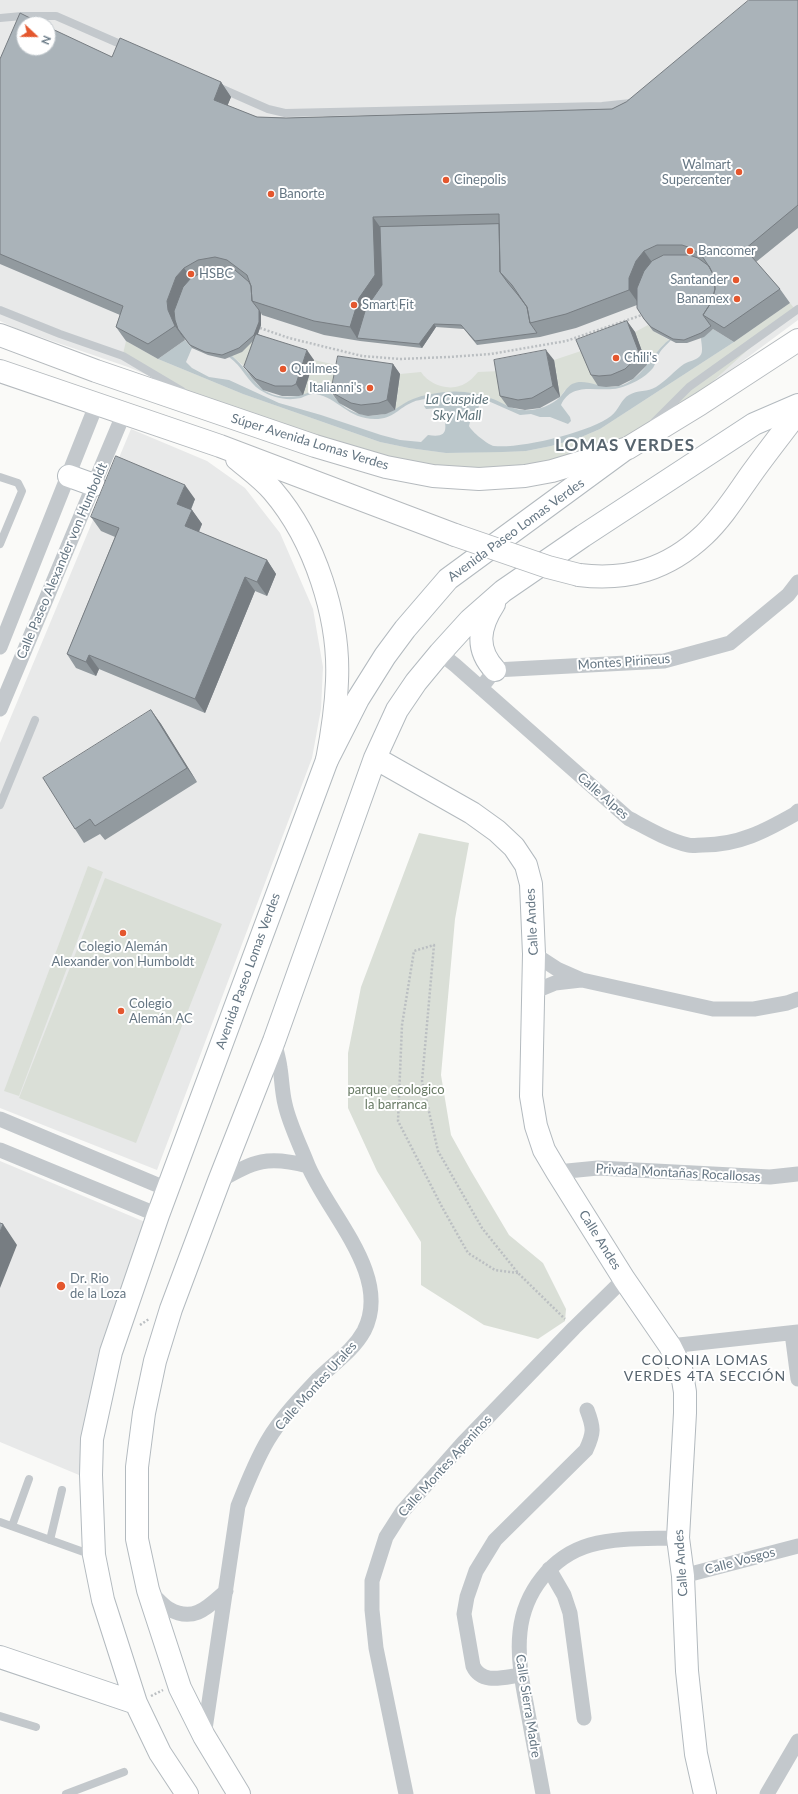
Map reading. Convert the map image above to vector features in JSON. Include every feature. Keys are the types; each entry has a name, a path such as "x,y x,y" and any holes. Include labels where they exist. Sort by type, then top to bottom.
{"main road":[{"name":"Súper Avenida Lomas Verdes","path":"0,335 96,371 315,446 386,466 433,476 479,479 525,476 552,471 628,448"},
{"name":"Avenida Paseo Lomas Verdes","path":"187,1794 160,1753 136,1703 103,1600 94,1556 91,1475 92,1439 111,1352 158,1215 327,760 358,699 385,656 405,629 448,579 628,448 700,404 798,340"},
{"path":"0,371 220,446 455,535 548,567 579,575 602,578 623,576 649,570 676,556 704,535 728,507 798,412"},
{"path":"239,1794 204,1736 179,1683 148,1590 137,1539 137,1467 144,1413 155,1361 172,1309 219,1181 274,1041 375,758 397,710 416,682 470,620 503,591 582,536 754,424 798,405"},
{"path":"220,446 273,491 292,516 311,552 325,592 332,620 337,680 335,711 327,760"},
{"path":"69,476 94,485"},
{"path":"495,670 488,662 481,649 482,630 488,614 503,591"},
{"name":"Calle Andes","path":"375,758 472,813 497,831 514,847 526,865 531,884 534,954 531,1096 536,1126 544,1150 557,1172 624,1279 670,1346 681,1368 685,1392 678,1538 683,1576 687,1671 696,1754 705,1794"},
{"path":"0,1658 136,1703"}],"street":[{"name":"Calle Paseo Alexander von Humboldt","path":"0,647 97,403"},
{"name":"Calle Paseo Alexander von Humboldt","path":"0,708 124,413"},
{"name":"Montes Pirineus","path":"495,670 664,661 730,643 788,595 798,582"},
{"name":"Calle Alpes","path":"440,653 628,818 659,834 689,845 714,845 740,841 766,831 798,811"},
{"path":"480,688 495,670"},
{"path":"534,954 557,969 582,980 713,1009 754,1009 787,1003 798,999"},
{"path":"533,992 555,983 582,980"},
{"name":"Calle Montes Urales","path":"204,1736 238,1506 252,1470 265,1445 293,1407 318,1379 351,1350 364,1331 369,1316 371,1298 360,1256 308,1166 285,1104 280,1066 274,1041"},
{"path":"0,1119 167,1189"},
{"path":"0,1150 158,1215"},
{"path":"219,1181 243,1168 264,1160 285,1159 308,1166"},
{"name":"Privada Montañas Rocallosas","path":"557,1172 598,1168 770,1177 798,1174"},
{"name":"Calle Montes Apeninos","path":"406,1794 376,1648 372,1610 372,1581 386,1537 402,1512 463,1443 574,1328 624,1279"},
{"path":"670,1346 795,1333 798,1379"},
{"path":"521,1675 492,1678 482,1677 476,1673 473,1666 464,1614 467,1597 476,1572 495,1540 586,1450 592,1436 593,1426 588,1410"},
{"name":"Calle Sierra Madre","path":"543,1794 521,1675 520,1630 531,1595 549,1569 561,1558 591,1545 617,1540 678,1538"},
{"name":"Calle Vosgos","path":"683,1576 798,1546"},
{"path":"549,1569 564,1595 570,1613 584,1718"},
{"path":"148,1590 169,1608 186,1614 199,1613 209,1607 226,1591"},
{"path":"767,1794 798,1741"}],"lane":[{"path":"0,18 22,16 56,16 136,51"},
{"path":"208,82 258,105 284,113 616,106 636,102"},
{"path":"628,448 689,387 798,309"},
{"path":"0,310 60,334 123,356 217,412"},
{"path":"0,477 18,483 22,491 0,544"},
{"path":"0,805 34,720"},
{"path":"12,1526 30,1479"},
{"path":"50,1540 62,1490"},
{"path":"0,1522 94,1556"},
{"path":"0,1716 36,1727"},
{"path":"66,1794 124,1772"}],"path":[{"path":"260,328 294,340 334,350 400,359 492,354 566,341 642,315"},
{"path":"605,328 607,335"},
{"path":"291,346 294,340"},
{"path":"516,350 517,356"},
{"path":"376,364 377,357"},
{"path":"518,1274 495,1270 468,1253 442,1207 398,1121 402,1025 414,950 434,945 422,1081 438,1151 482,1228 518,1274 574,1328"},
{"path":"136,1703 179,1683"}],"shaded area":[{"name":"La Cuspide Sky Mall","path":"0,0 798,0 798,320 701,392 628,442 475,470 193,394 128,367 17,329 0,321"},
{"name":"Colegio Alemán Alexander von Humboldt","path":"131,429 207,461 245,488 280,533 313,609 323,667 321,709 312,758 157,1170 0,1108 0,743"},
{"name":"Dr. Rio de la Loza","path":"0,1161 145,1222 83,1439 79,1475 0,1442"}],"green space":[{"name":"La Cuspide Sky Mall","path":"790,303 794,308 701,392 628,442 534,465 475,470 389,460 193,394 123,354 126,341 158,359 243,394 380,442 446,453 526,451 579,438 600,429 734,342"},
{"path":"648,325 653,331 669,340 661,347 647,365 635,332"},
{"path":"254,340 252,378 244,366 232,356"},
{"path":"584,350 598,386 592,384 565,390 560,397 554,360"},
{"path":"314,360 346,367 333,394 322,390 303,395"},
{"path":"501,371 508,407 485,397 450,392 438,393 414,399 395,410 400,374 421,372 425,377 437,385 443,387 457,387 470,380 478,372"},
{"name":"parque ecologico la barranca","path":"419,833 469,843 455,919 441,1075 451,1135 509,1235 543,1263 566,1309 565,1321 538,1339 484,1325 421,1285 421,1242 377,1171 348,1108 348,1053 361,987"},
{"path":"88,866 103,872 19,1096 4,1091"},
{"name":"Colegio Alemán AC","path":"105,878 222,924 136,1143 19,1098"}],"water":[{"name":"La Cuspide Sky Mall","path":"713,329 734,342 600,429 579,438 526,451 446,453 380,442 243,394 158,359 185,340 192,348 186,362 192,368 209,377 229,380 279,403 381,435 400,440 421,442 428,435 440,435 444,433 445,430 445,421 442,410 440,408 426,409 424,406 428,401 425,399 408,404 396,413 381,419 366,418 357,416 324,396 316,394 291,399 270,395 256,387 238,365 229,357 232,356 258,385 273,395 284,397 297,396 322,389 330,393 347,409 362,414 373,415 388,413 408,401 425,395 451,391 481,395 507,406 523,410 533,410 552,403 572,384 578,382 612,387 627,383 634,379 658,350 669,340 671,340 660,352 653,368 637,381 619,388 587,389 572,392 566,397 561,405 570,417 571,421 568,424 550,417 540,417 531,414 520,415 486,400 478,400 479,407 472,414 469,426 470,428 484,441 491,445 506,446 520,445 555,438 588,428 601,422 614,414 626,397 632,393 650,390 656,387 684,364 699,357 702,352 701,338"}],"building":[{"path":"749,0 798,0 798,205 745,249 780,289 724,328 703,315 712,301 715,289 714,276 702,256 691,248 682,245 657,245 644,251 636,261 629,278 629,290 566,314 530,323 527,307 512,285 500,272 499,214 373,217 375,275 359,298 350,327 314,321 252,301 251,286 247,275 227,260 215,257 198,260 184,268 176,277 167,301 168,310 175,326 148,344 116,327 123,306 0,254 0,59 16,22 16,56 56,56 56,31 112,57 120,38 221,82 214,100 257,117 286,118 612,109 626,102"},
{"path":"20,13 26,16 19,16"},
{"path":"499,224 500,272 527,307 530,323 537,333 475,341 461,325 434,324 419,344 357,338 366,308 382,285 380,227"},
{"path":"664,255 689,255 698,258 709,266 714,276 715,289 712,301 703,315 711,326 701,333 684,340 673,339 651,327 637,308 637,288 644,271 652,261"},
{"path":"222,268 235,270 249,282 251,286 252,301 259,310 259,322 254,335 239,348 222,355 205,352 190,345 178,329 174,311 183,287 191,278 205,271"},
{"name":"Chili's","path":"627,321 640,355 625,369 611,375 591,375 576,340"},
{"name":"Quilmes","path":"256,334 307,350 296,384 292,386 275,386 256,379 244,367"},
{"path":"546,350 553,386 532,398 518,400 500,396 494,360"},
{"name":"Italianni's","path":"338,356 393,364 387,400 379,403 361,405 351,403 331,392"},
{"path":"116,456 185,485 177,504 192,510 185,526 267,560 257,582 245,577 195,699 89,655 86,662 67,654 119,528 91,517"},
{"path":"151,710 187,768 95,826 90,819 75,829 43,778"},
{"path":"0,1223 3,1224 0,1232"}],"place":[{"name":"Walmart Supercenter","path":"739,172"},
{"name":"Cinepolis","path":"446,180"},
{"name":"Banorte","path":"271,194"},
{"name":"Bancomer","path":"690,251"},
{"name":"HSBC","path":"191,274"},
{"name":"Santander","path":"736,280"},
{"name":"Banamex","path":"737,299"},
{"name":"Smart Fit","path":"354,305"},
{"name":"Chili's","path":"616,358"},
{"name":"Quilmes","path":"283,369"},
{"name":"Italianni's","path":"370,388"},
{"name":"Colegio Alemán Alexander von Humboldt","path":"123,933"},
{"name":"Colegio Alemán AC","path":"121,1011"},
{"name":"Dr. Rio de la Loza","path":"61,1286"}],"district":[{"name":"LOMAS VERDES","path":"625,446"},
{"name":"COLONIA LOMAS VERDES 4TA SECCIÓN","path":"705,1368"}]}
